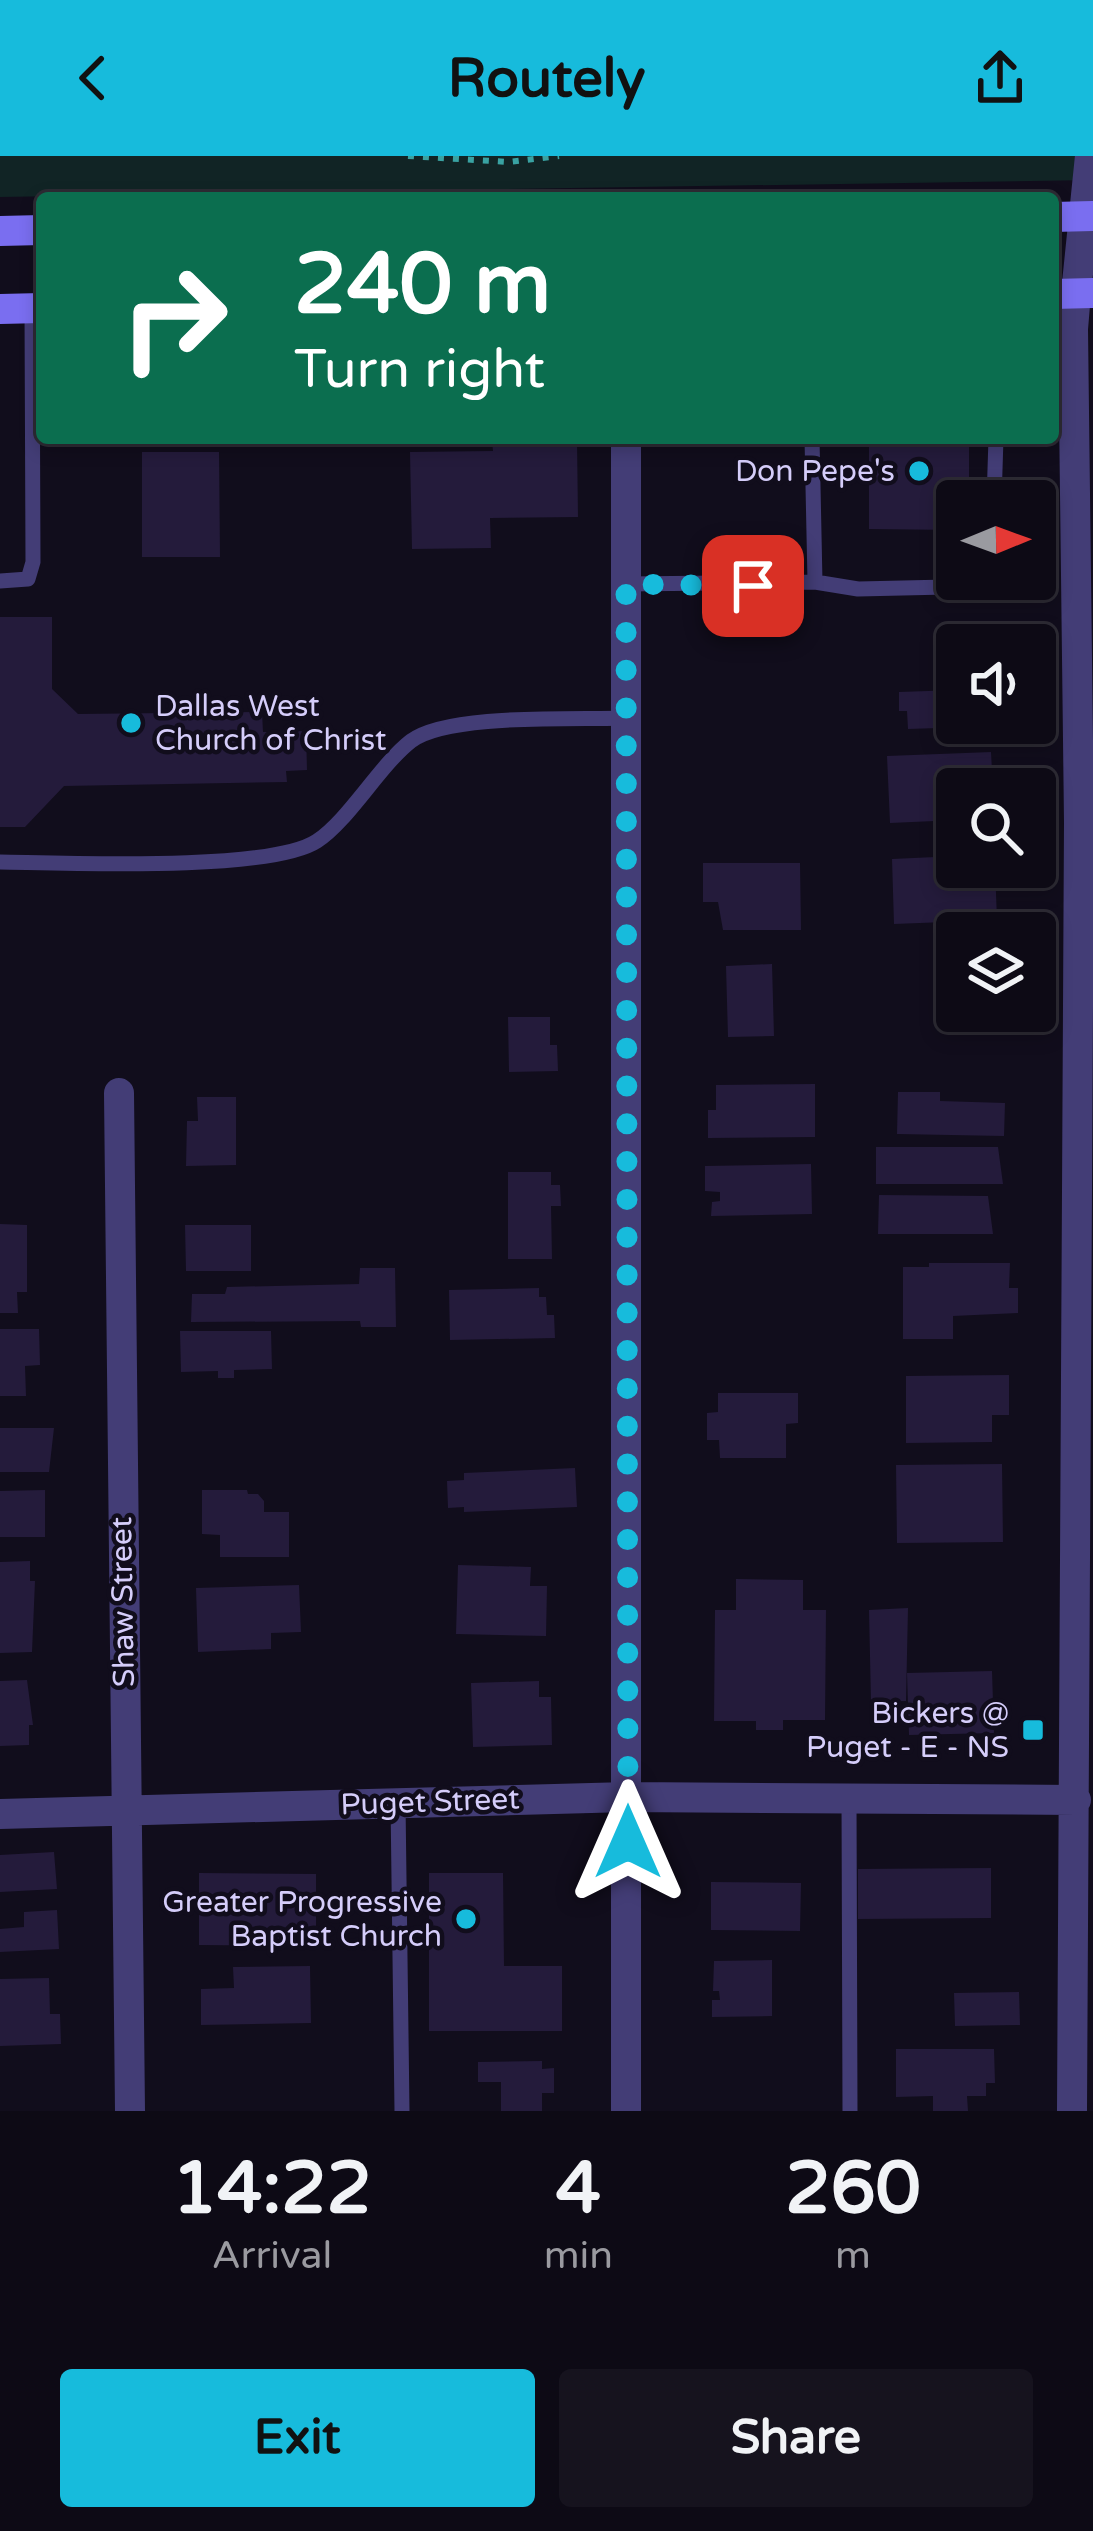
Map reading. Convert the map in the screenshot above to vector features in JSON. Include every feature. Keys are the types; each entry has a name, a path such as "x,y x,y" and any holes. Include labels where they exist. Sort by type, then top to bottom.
{"main road":[{"path":"0,231 36,230"},
{"path":"0,309 36,308"}],"street":[{"path":"1072,2111 1079,822 1063,395 1076,216 1090,156"},
{"path":"626,444 626,2111"},
{"name":"Shaw Street","path":"119,1093 130,2111"},
{"name":"Puget Street","path":"0,1814 628,1797 1076,1800"}],"lane":[{"path":"0,581 28,580 33,562 36,372"},
{"path":"812,444 815,582"},
{"path":"995,480 996,444"},
{"path":"626,584 815,582 858,590 936,588"},
{"path":"0,862 172,863 281,854 317,841 412,740 446,724 626,718"},
{"path":"849,1799 850,2111"},
{"path":"398,1802 402,2111"}],"path":[{"path":"408,156 509,162 559,156"}],"green space":[{"path":"0,156 1093,156 1093,180 36,192 36,196 0,197"}],"building":[{"path":"492,444 577,444 578,517 490,518 491,548 412,549 410,452 493,451"},
{"name":"Don Pepe's","path":"869,444 969,444 969,480 936,480 936,530 869,529"},
{"path":"142,452 219,452 220,557 142,557"},
{"name":"Dallas West Church of Christ","path":"0,617 52,617 52,689 78,714 262,712 263,732 306,731 307,770 286,771 287,782 64,786 25,827 0,827"},
{"path":"936,691 936,728 908,729 907,711 899,711 899,692"},
{"path":"991,752 992,768 936,768 936,821 890,823 887,756"},
{"path":"936,857 936,888 996,888 997,912 936,912 936,922 894,924 892,859"},
{"path":"703,863 800,863 801,930 723,930 718,902 703,902"},
{"path":"772,964 774,1036 728,1037 726,966"},
{"path":"508,1017 550,1017 550,1045 557,1045 558,1071 509,1072"},
{"path":"815,1084 815,1137 708,1138 708,1110 716,1110 716,1085"},
{"path":"898,1092 940,1092 940,1101 1005,1103 1004,1136 897,1134"},
{"path":"197,1097 236,1097 236,1165 186,1166 187,1121 198,1121"},
{"path":"876,1147 998,1147 1003,1184 876,1184"},
{"path":"811,1164 812,1214 711,1216 712,1202 720,1201 720,1192 705,1191 705,1166"},
{"path":"508,1172 551,1172 551,1185 560,1185 561,1206 551,1206 552,1259 508,1259"},
{"path":"879,1195 988,1196 993,1234 878,1234"},
{"path":"0,1224 27,1225 27,1292 17,1292 18,1313 0,1313"},
{"path":"185,1225 251,1225 251,1271 186,1271"},
{"path":"929,1263 1010,1263 1009,1288 1018,1288 1018,1313 953,1316 953,1339 903,1339 903,1267 929,1267"},
{"path":"360,1268 395,1268 396,1327 361,1327 360,1321 191,1322 192,1294 225,1294 227,1287 359,1284"},
{"path":"539,1288 539,1297 546,1297 547,1315 554,1315 555,1338 450,1340 449,1290"},
{"path":"0,1329 39,1329 40,1365 25,1366 26,1396 0,1396"},
{"path":"180,1331 271,1331 272,1369 234,1370 234,1378 218,1378 218,1371 181,1372"},
{"path":"1009,1375 1009,1415 992,1415 992,1442 906,1443 906,1376"},
{"path":"718,1393 798,1393 798,1423 786,1424 786,1458 720,1458 719,1440 707,1440 707,1413 718,1412"},
{"path":"0,1428 54,1428 49,1472 0,1472"},
{"path":"1002,1464 1003,1542 897,1543 896,1465"},
{"path":"575,1468 577,1507 464,1512 464,1507 448,1508 447,1481 464,1480 464,1473"},
{"path":"45,1490 45,1537 0,1537 0,1491"},
{"path":"202,1490 247,1490 264,1501 264,1512 289,1512 289,1557 220,1557 220,1535 202,1534"},
{"path":"30,1561 30,1581 35,1581 32,1652 0,1653 0,1562"},
{"path":"458,1565 531,1567 530,1586 547,1586 546,1636 456,1634"},
{"path":"736,1579 803,1580 803,1610 826,1610 825,1720 783,1720 783,1730 756,1730 756,1721 714,1721 715,1610 736,1610"},
{"path":"299,1585 301,1632 271,1633 271,1649 198,1652 196,1588"},
{"path":"908,1608 906,1701 871,1702 869,1610"},
{"path":"992,1671 994,1733 909,1735 907,1673"},
{"path":"27,1680 33,1725 29,1725 29,1745 0,1746 0,1681"},
{"path":"539,1681 539,1697 551,1697 552,1745 473,1747 471,1683"},
{"path":"54,1852 57,1889 0,1892 0,1855"},
{"path":"991,1868 991,1918 858,1919 858,1869"},
{"path":"199,1873 316,1874 316,1946 199,1945"},
{"name":"Greater Progressive Baptist Church","path":"429,1873 503,1873 504,1966 562,1966 562,2031 429,2031"},
{"path":"711,1882 801,1883 800,1931 711,1930"},
{"path":"57,1910 59,1949 0,1952 0,1929 24,1927 24,1912"},
{"path":"772,1960 772,2016 712,2017 712,2000 720,2000 719,1991 713,1991 714,1961"},
{"path":"310,1966 311,2023 201,2025 201,1989 234,1988 233,1967"},
{"path":"49,1978 50,2014 60,2014 61,2044 0,2046 0,1979"},
{"path":"1019,1992 1020,2025 955,2026 954,1993"},
{"path":"896,2049 994,2049 995,2083 986,2083 986,2096 967,2096 968,2111 933,2111 933,2096 896,2097"},
{"path":"542,2061 542,2069 554,2068 554,2093 542,2093 542,2111 501,2111 501,2082 478,2082 478,2062"}],"place":[{"name":"Don Pepe's","path":"919,471"},
{"name":"Dallas West Church of Christ","path":"131,723"},
{"name":"Bickers @ Puget - E - NS","path":"1033,1730"},
{"name":"Greater Progressive Baptist Church","path":"466,1919"}],"route":[{"path":"628,1842 626,584 753,586"}]}
